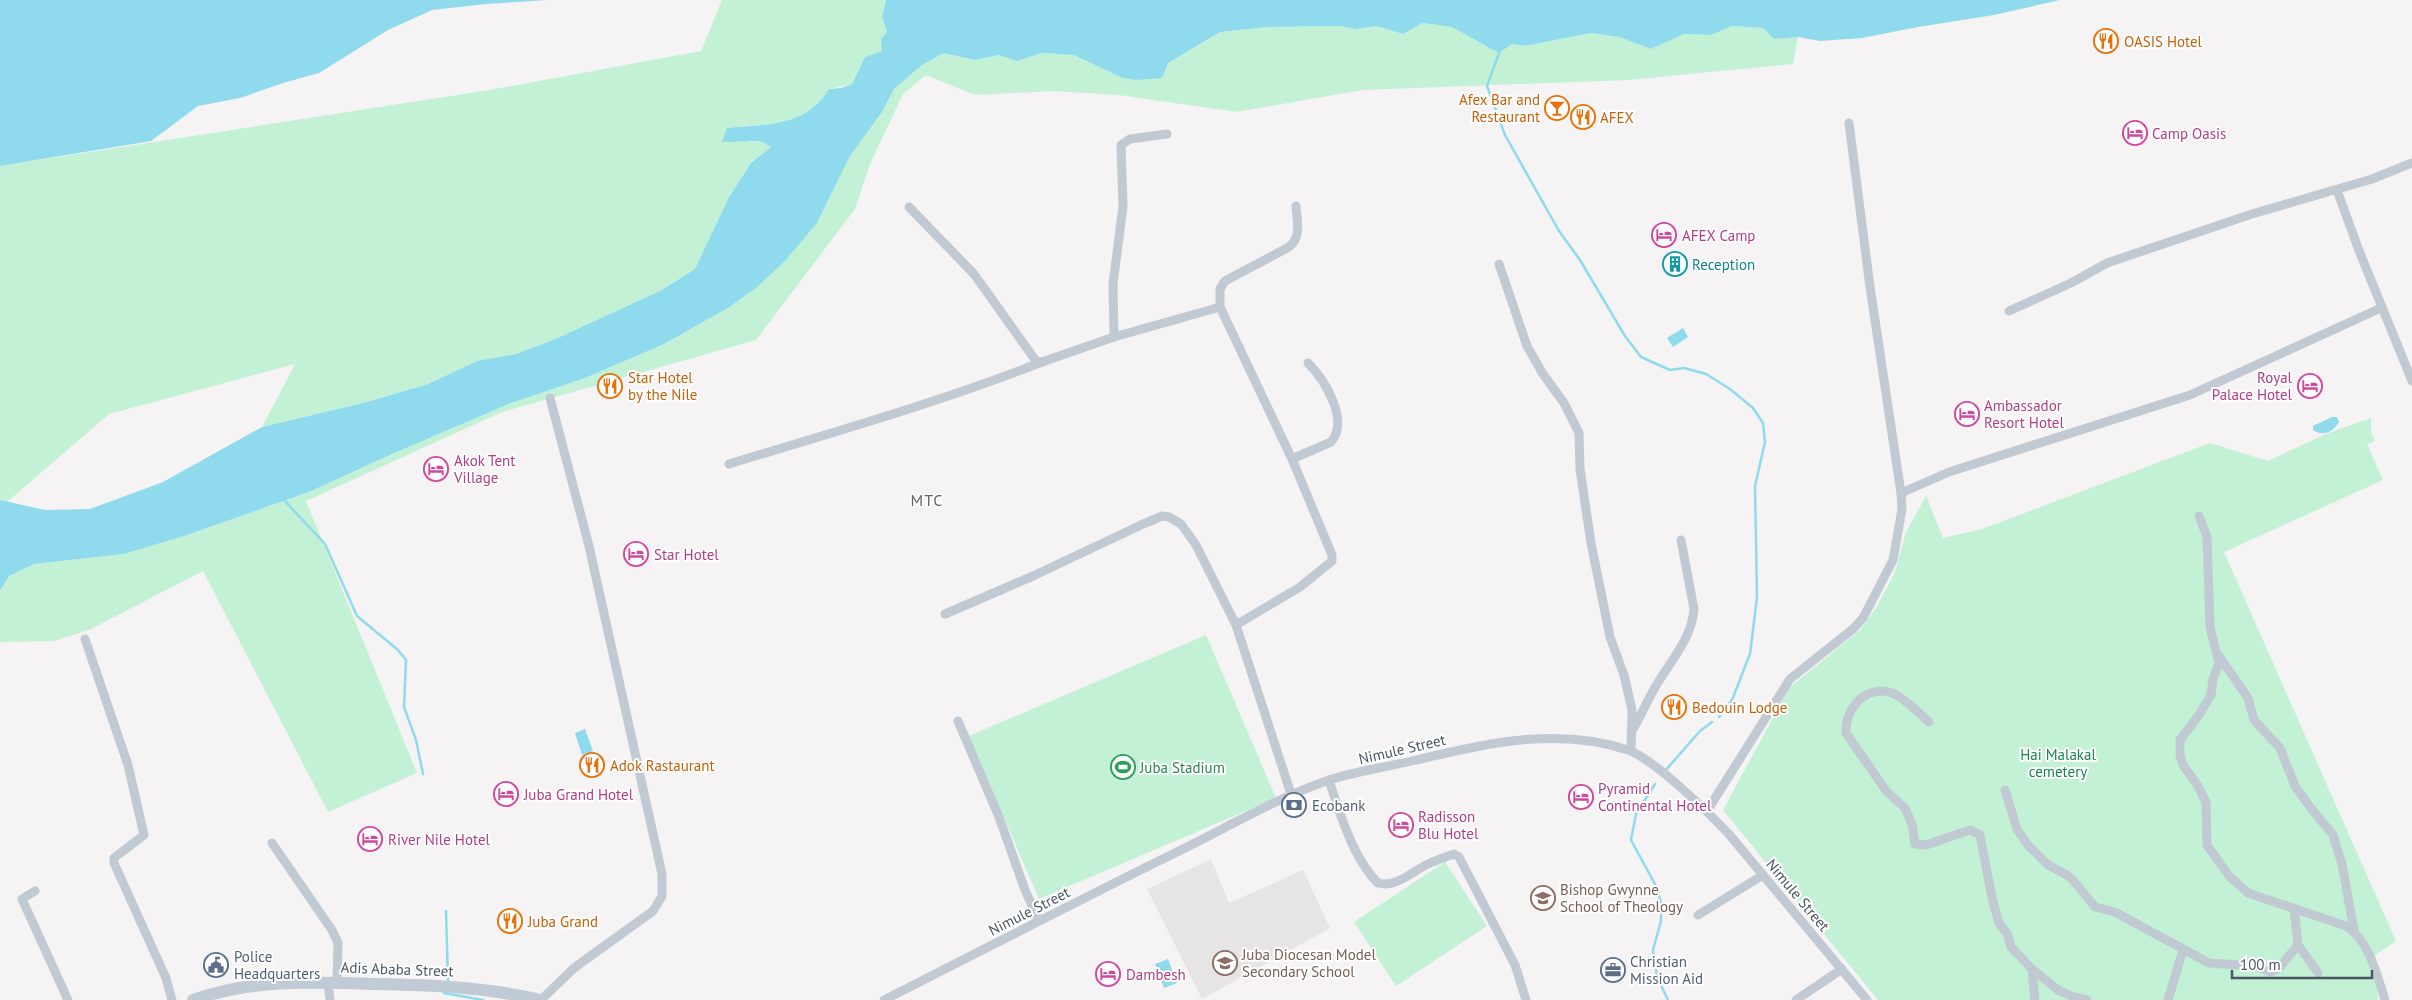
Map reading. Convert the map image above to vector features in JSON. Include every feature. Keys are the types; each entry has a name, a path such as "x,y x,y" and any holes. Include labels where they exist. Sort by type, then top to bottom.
{"street":[{"path":"1707,812 1790,678 1853,629 1863,618 1893,560 1902,509 1901,493 1870,287 1849,123"},
{"path":"1114,337 1113,284 1123,206 1121,145 1130,138 1167,134"},
{"path":"2010,311 2071,283 2107,263 2252,214 2337,190 2412,163"},
{"path":"2337,190 2381,308 2412,381"},
{"path":"1236,625 1300,587 1332,561 1332,555 1292,459 1220,306 1220,288 1225,281 1294,243 1298,233 1296,206"},
{"path":"908,207 974,274 1036,361 1042,362"},
{"path":"1499,264 1527,346 1543,374 1564,403 1579,433 1580,469 1591,543 1610,637 1624,675 1632,710 1631,751"},
{"path":"729,464 899,412 1114,337 1220,306"},
{"path":"1901,493 1949,472 2190,395 2381,308"},
{"path":"1292,459 1331,442 1336,437 1338,428 1330,393 1319,375 1308,363"},
{"path":"541,1000 574,968 652,911 662,896 663,887 662,874 589,546 550,398"},
{"path":"945,614 1033,576 1162,516 1181,524 1196,546 1236,625 1292,797"},
{"path":"2199,516 2207,537 2210,627 2218,656 2248,698 2254,720 2280,748 2295,786 2333,835 2342,864 2354,930 2376,971 2385,1000"},
{"path":"1631,733 1658,681 1680,648 1693,619 1694,609 1681,540"},
{"path":"85,639 128,765 144,835 114,858 114,863 166,978 172,1000"},
{"path":"2218,656 2211,695 2200,715 2180,740 2181,761 2203,794 2208,808 2207,845 2229,876 2248,893 2354,930"},
{"path":"1929,722 1898,696 1883,692 1868,694 1855,702 1845,722 1846,733 1881,785 1905,808 1912,824 1915,844 1926,845 1970,830 1980,835 1992,898 1999,923 2008,935 2011,947 2032,969 2058,990 2087,1000"},
{"path":"958,721 999,817 1025,890 1040,921"},
{"name":"Nimule Street","path":"884,1000 1040,921 1328,780 1477,746 1515,740 1560,738 1591,740 1631,751 1663,774 1707,812 1763,875 1867,1000"},
{"path":"1328,780 1358,854 1378,884 1383,885 1404,879 1426,865 1454,854 1459,857 1515,965 1526,1000"},
{"path":"2005,790 2017,830 2041,860 2067,875 2095,907 2115,912 2209,964 2240,964 2272,972 2279,968 2298,945"},
{"path":"272,842 332,930 338,943 330,1000"},
{"path":"1698,915 1763,875"},
{"path":"35,891 22,899 68,1000"},
{"path":"2294,908 2298,945 2318,973"},
{"path":"2168,1000 2183,950"},
{"path":"1796,1000 1842,969"},
{"path":"2032,969 2035,1000"},
{"name":"Adis Ababa Street","path":"193,1000 217,992 249,985 333,983 458,987 541,1000"}],"shaded area":[{"name":"Juba Diocesan Model Secondary School","path":"1211,859 1229,903 1303,870 1330,928 1202,999 1147,889"}],"green space":[{"path":"722,0 886,0 882,17 887,32 882,51 865,57 852,84 829,89 809,111 797,117 771,124 727,128 749,142 760,141 771,147 751,163 729,197 695,269 662,290 559,338 516,354 477,361 428,384 367,402 262,427 295,364 109,414 7,502 0,500 0,166 490,90 701,51"},
{"path":"1423,23 1452,27 1499,53 1512,44 1525,46 1591,33 1619,37 1651,49 1684,34 1711,35 1732,26 1763,28 1775,39 1798,37 1793,64 1628,80 1362,90 1237,112 1119,95 1053,91 975,95 926,75 903,94 870,164 855,209 756,340 502,412 306,501 417,773 328,812 203,571 91,629 54,641 0,642 0,591 9,576 34,564 124,554 187,535 309,492 511,403 585,378 664,344 728,308 756,288 817,223 850,156 882,112 894,89 922,65 944,53 975,60 998,55 1017,61 1042,53 1074,55 1120,77 1168,63 1220,32 1268,27 1339,26 1356,29 1376,26 1403,34"},
{"name":"Hai Malakal cemetery","path":"2371,418 2371,433 2375,441 2367,444 2383,480 2224,552 2396,941 2374,956 2378,1000 1878,1000 1723,810 1789,688 1860,630 1876,608 1895,572 1906,532 1926,496 1943,538 1982,529 2210,443 2268,461 2326,434"},
{"name":"Juba Stadium","path":"1206,635 1276,798 1039,899 969,736"},
{"path":"1445,862 1487,926 1396,986 1354,922"}],"water":[{"path":"0,0 547,0 432,10 388,30 319,73 240,98 198,106 151,141 0,166"},
{"path":"886,0 2060,0 1994,15 1862,38 1820,41 1798,37 1774,39 1763,28 1732,26 1711,35 1684,34 1651,49 1619,37 1591,33 1525,46 1512,44 1499,53 1452,27 1423,23 1403,34 1376,26 1356,29 1339,26 1268,27 1220,32 1168,63 1162,78 1136,80 1120,77 1074,55 1042,53 1017,61 998,55 975,60 944,53 922,65 894,89 882,112 850,156 817,223 785,261 756,288 728,308 664,344 585,378 511,403 309,492 187,535 124,554 34,564 9,576 0,591 0,500 45,510 90,509 163,482 262,427 367,402 428,384 477,361 516,354 558,338 662,290 695,269 729,197 751,163 771,147 760,141 722,142 727,128 771,124 797,117 809,111 829,89 841,88 852,84 865,57 882,51 881,39 887,32 882,17"},
{"path":"1683,328 1688,337 1673,347 1667,338"},
{"path":"2332,417 2337,417 2339,422 2331,431 2320,433 2313,430 2313,426"},
{"path":"585,729 593,751 582,755 575,733"},
{"path":"1168,959 1177,983 1164,988 1155,964"}],"waterway":[{"path":"1499,53 1487,86 1505,135 1559,231 1580,260 1625,336 1641,357 1670,370 1684,368 1706,374 1730,389 1753,408 1763,423 1765,442 1755,486 1757,597 1750,654 1732,700 1719,717"},
{"path":"283,499 325,544 357,616 398,650 406,660 404,707 416,740 423,774"},
{"path":"1665,771 1700,731 1712,722"},
{"path":"1655,784 1636,814 1631,840 1656,886 1661,902 1661,921 1653,950 1657,977 1668,1000"},
{"path":"446,911 448,982"},
{"path":"444,993 483,1000"}],"place":[{"name":"OASIS Hotel","path":"2106,41"},
{"name":"Afex Bar and Restaurant","path":"1557,108"},
{"name":"AFEX","path":"1583,117"},
{"name":"Camp Oasis","path":"2135,133"},
{"name":"AFEX Camp","path":"1664,235"},
{"name":"Reception","path":"1675,264"},
{"name":"Star Hotel by the Nile","path":"610,386"},
{"name":"Royal Palace Hotel","path":"2310,386"},
{"name":"Ambassador Resort Hotel","path":"1967,414"},
{"name":"Akok Tent Village","path":"436,469"},
{"name":"Star Hotel","path":"636,554"},
{"name":"Bedouin Lodge","path":"1674,707"},
{"name":"Adok Rastaurant","path":"592,765"},
{"name":"Juba Stadium","path":"1123,767"},
{"name":"Juba Grand Hotel","path":"506,794"},
{"name":"Pyramid Continental Hotel","path":"1581,797"},
{"name":"Ecobank","path":"1294,805"},
{"name":"Radisson Blu Hotel","path":"1401,825"},
{"name":"River Nile Hotel","path":"370,839"},
{"name":"Bishop Gwynne School of Theology","path":"1543,898"},
{"name":"Juba Grand","path":"510,921"},
{"name":"Juba Diocesan Model Secondary School","path":"1225,963"},
{"name":"Police Headquarters","path":"216,965"},
{"name":"Christian Mission Aid","path":"1613,970"},
{"name":"Dambesh","path":"1108,974"}],"district":[{"name":"MTC","path":"927,500"}]}
